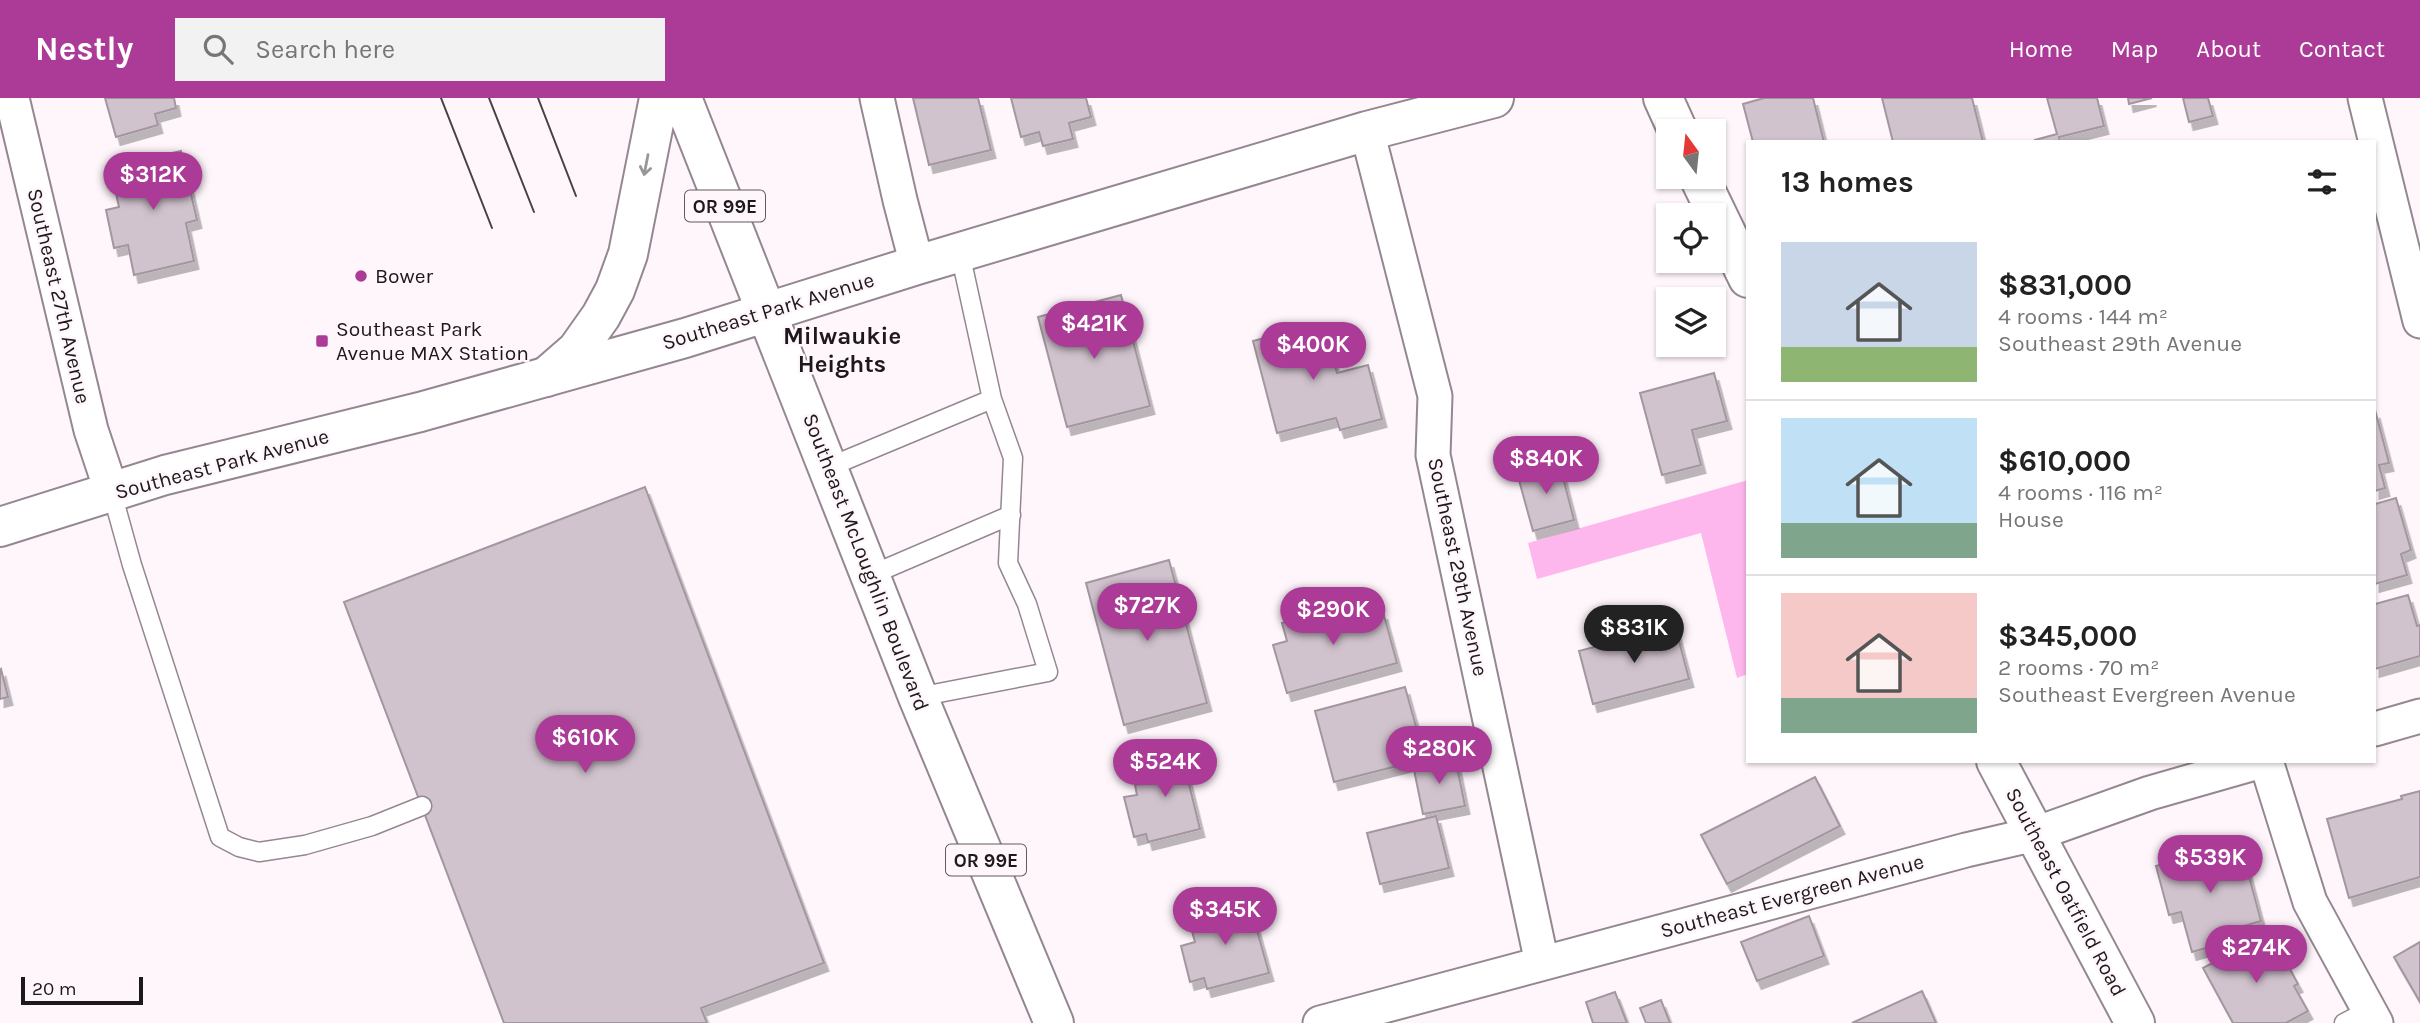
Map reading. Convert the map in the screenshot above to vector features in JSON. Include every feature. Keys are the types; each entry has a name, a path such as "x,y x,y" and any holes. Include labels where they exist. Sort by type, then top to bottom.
{"main road":[{"path":"547,377 576,350 601,316 615,290 628,254 659,98"},
{"name":"Southeast McLoughlin Boulevard","path":"682,98 918,697 1054,1023"},
{"name":"Southeast Park Avenue","path":"0,527 165,475 547,377 768,313 917,265 1367,131 1494,98"},
{"path":"1663,98 1673,119"},
{"path":"1705,189 1746,274"},
{"name":"Southeast Oatfield Road","path":"1997,763 2135,1023"}],"street":[{"name":"Southeast 27th Avenue","path":"12,98 91,430 112,492"},
{"path":"877,98 917,265"},
{"path":"2365,98 2375,140"},
{"name":"Southeast 29th Avenue","path":"1367,131 1436,396 1433,455 1542,963"},
{"path":"2376,143 2420,321"},
{"path":"2376,729 2420,716"},
{"name":"Southeast Evergreen Avenue","path":"1320,1023 2035,834 2150,793 2257,763"},
{"path":"2265,763 2310,902 2363,1019"}],"lane":[{"path":"918,697 1048,672 1027,604 1008,564 1013,457 992,399 960,253"},
{"path":"828,467 992,399"},
{"path":"112,492 136,578 220,837 239,847 259,852 305,845 372,826 422,806"},
{"path":"871,575 1011,515"}],"shaded area":[{"path":"1746,481 1746,675 1737,678 1701,533 1537,579 1528,543"}],"building":[{"path":"105,98 174,98 176,108 155,114 158,125 116,137"},
{"path":"913,98 978,98 991,150 929,165"},
{"path":"1011,98 1086,98 1091,117 1069,123 1073,139 1043,146 1039,132 1021,137"},
{"path":"1764,98 1813,98 1824,140 1752,140 1743,104"},
{"path":"1882,98 1972,98 1982,140 1892,140"},
{"path":"2047,98 2097,98 2104,126 2059,137 2060,140 2035,140 2057,134"},
{"path":"2128,98 2152,98 2129,104"},
{"path":"2183,98 2208,98 2213,116 2189,122"},
{"path":"181,151 197,220 186,223 194,261 134,275 128,245 114,248 106,210 119,207 110,167"},
{"path":"1121,295 1150,406 1067,427 1038,317"},
{"path":"1323,323 1337,373 1368,365 1382,419 1340,430 1336,418 1277,433 1253,341"},
{"path":"1714,373 1727,421 1692,430 1701,465 1662,475 1640,393"},
{"path":"2376,414 2389,463 2379,465 2385,488 2376,491"},
{"path":"1559,462 1574,520 1533,531 1517,473"},
{"path":"645,487 824,963 701,1008 707,1023 504,1023 344,602"},
{"path":"2396,498 2411,550 2401,554 2407,575 2376,584 2376,504"},
{"path":"1169,560 1207,703 1124,725 1086,583"},
{"path":"2408,595 2417,626 2420,625 2420,656 2376,669 2376,604"},
{"path":"1360,601 1365,618 1383,612 1397,663 1287,693 1273,645 1287,641 1282,623"},
{"path":"1675,626 1689,679 1593,704 1579,651"},
{"path":"0,670 8,697 0,699"},
{"path":"1405,687 1425,759 1334,782 1315,711"},
{"path":"1189,745 1194,766 1185,768 1200,829 1148,842 1146,834 1134,837 1124,797 1137,795 1135,785 1155,780 1150,758"},
{"path":"1455,757 1465,806 1423,814 1413,765"},
{"path":"1815,777 1840,826 1727,884 1701,835"},
{"path":"2420,791 2420,877 2349,898 2327,819 2402,799 2401,796"},
{"path":"1436,816 1449,868 1380,884 1367,833"},
{"path":"2240,843 2261,921 2244,926 2245,932 2223,938 2224,943 2192,952 2181,912 2169,915 2156,866"},
{"path":"1249,902 1269,973 1207,989 1204,978 1190,982 1181,946 1195,942 1188,917"},
{"path":"1809,916 1824,956 1757,981 1741,942"},
{"path":"2267,934 2298,984 2294,986 2308,1011 2286,1023 2233,1023 2203,968"},
{"path":"2420,942 2420,1002 2394,957"},
{"path":"1922,991 1936,1023 1852,1023"},
{"path":"1615,992 1627,1023 1593,1023 1586,1002"},
{"path":"1661,1000 1670,1023 1646,1023 1640,1008"}],"tram line":[{"path":"441,98 492,228"},
{"path":"489,98 534,212"},
{"path":"538,98 576,196"}],"place":[{"name":"Bower","path":"361,276"},
{"name":"Southeast Park Avenue MAX Station","path":"322,341"}],"district":[{"name":"Milwaukie Heights","path":"842,350"}]}
